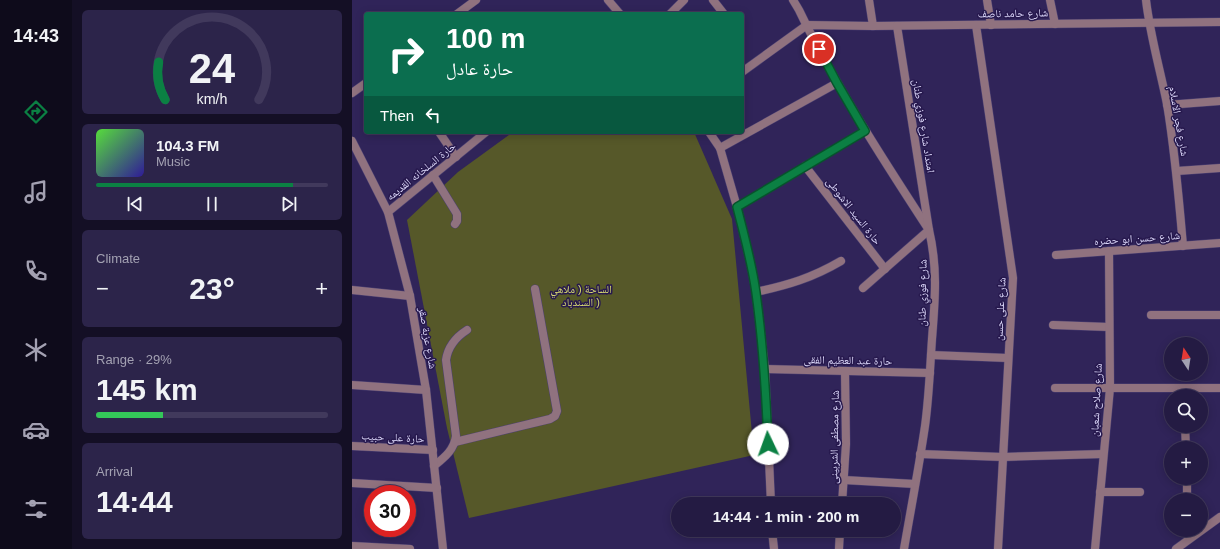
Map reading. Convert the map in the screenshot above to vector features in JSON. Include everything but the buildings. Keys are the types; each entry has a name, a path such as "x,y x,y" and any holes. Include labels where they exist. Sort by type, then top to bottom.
{"street":[{"path":"460,12 476,0"},
{"path":"608,0 618,12"},
{"path":"672,12 684,0"},
{"path":"713,0 722,12"},
{"name":"شارع فوزي طنان","path":"793,0 837,83 865,131 929,230 933,247 935,289 927,406 904,549"},
{"path":"869,0 873,26"},
{"path":"988,0 992,25"},
{"path":"1050,0 1055,24"},
{"name":"شارع فجر الاسلام","path":"1146,0 1149,23 1167,105 1177,171 1183,246"},
{"name":"شارع حامد ناصف","path":"807,25 897,26 1220,22"},
{"path":"744,71 807,25"},
{"name":"شارع على حسن","path":"976,25 1013,278 998,549"},
{"name":"امتداد شارع فوزي طنان","path":"897,26 929,230"},
{"path":"720,148 837,83"},
{"path":"352,93 364,84"},
{"path":"1167,105 1220,101"},
{"path":"737,207 865,131"},
{"path":"440,134 456,157"},
{"name":"حارة السلخانه القديمه","path":"388,212 484,134"},
{"path":"710,134 720,148 737,207 756,292 765,369 771,497"},
{"name":"شارع عزبة صقر","path":"352,141 388,212 410,296 426,390 443,549"},
{"name":"حارة السيد الاشوطى","path":"805,166 885,269"},
{"path":"1177,171 1220,168"},
{"path":"433,175 457,214 457,221 455,224"},
{"path":"863,288 929,230"},
{"name":"شارع حسن ابو حضره","path":"1056,255 1220,244"},
{"name":"شارع صلاح شعبان","path":"1095,549 1110,388 1109,251"},
{"path":"756,292 805,280 824,272 841,261"},
{"path":"455,442 550,418 554,416 557,411 535,289"},
{"path":"352,290 410,296"},
{"path":"1151,315 1220,315"},
{"path":"1053,325 1109,327"},
{"path":"434,466 447,456 455,442 456,436 446,360 454,341 467,330"},
{"path":"931,354 1008,358"},
{"name":"حارة عبد العظيم الفقى","path":"765,369 930,373"},
{"name":"شارع مصطفى الشربينى","path":"843,497 846,414 845,370"},
{"path":"352,386 426,390"},
{"path":"1055,388 1220,388"},
{"name":"حارة على حبيب","path":"352,446 432,450"},
{"path":"920,454 1003,457 1103,454"},
{"path":"844,480 915,484"},
{"path":"352,483 437,488"},
{"path":"1100,492 1140,492"},
{"path":"1176,549 1220,516"},
{"path":"773,537 774,549"},
{"path":"839,549 840,537"},
{"path":"352,546 410,549"}],"green space":[{"name":"الساحة ( ملاهي السندباد )","path":"510,134 695,134 732,219 754,455 469,518 447,428 407,220 458,172"}],"route":[{"path":"768,444 765,369 756,292 737,207 865,131 819,49"}]}
